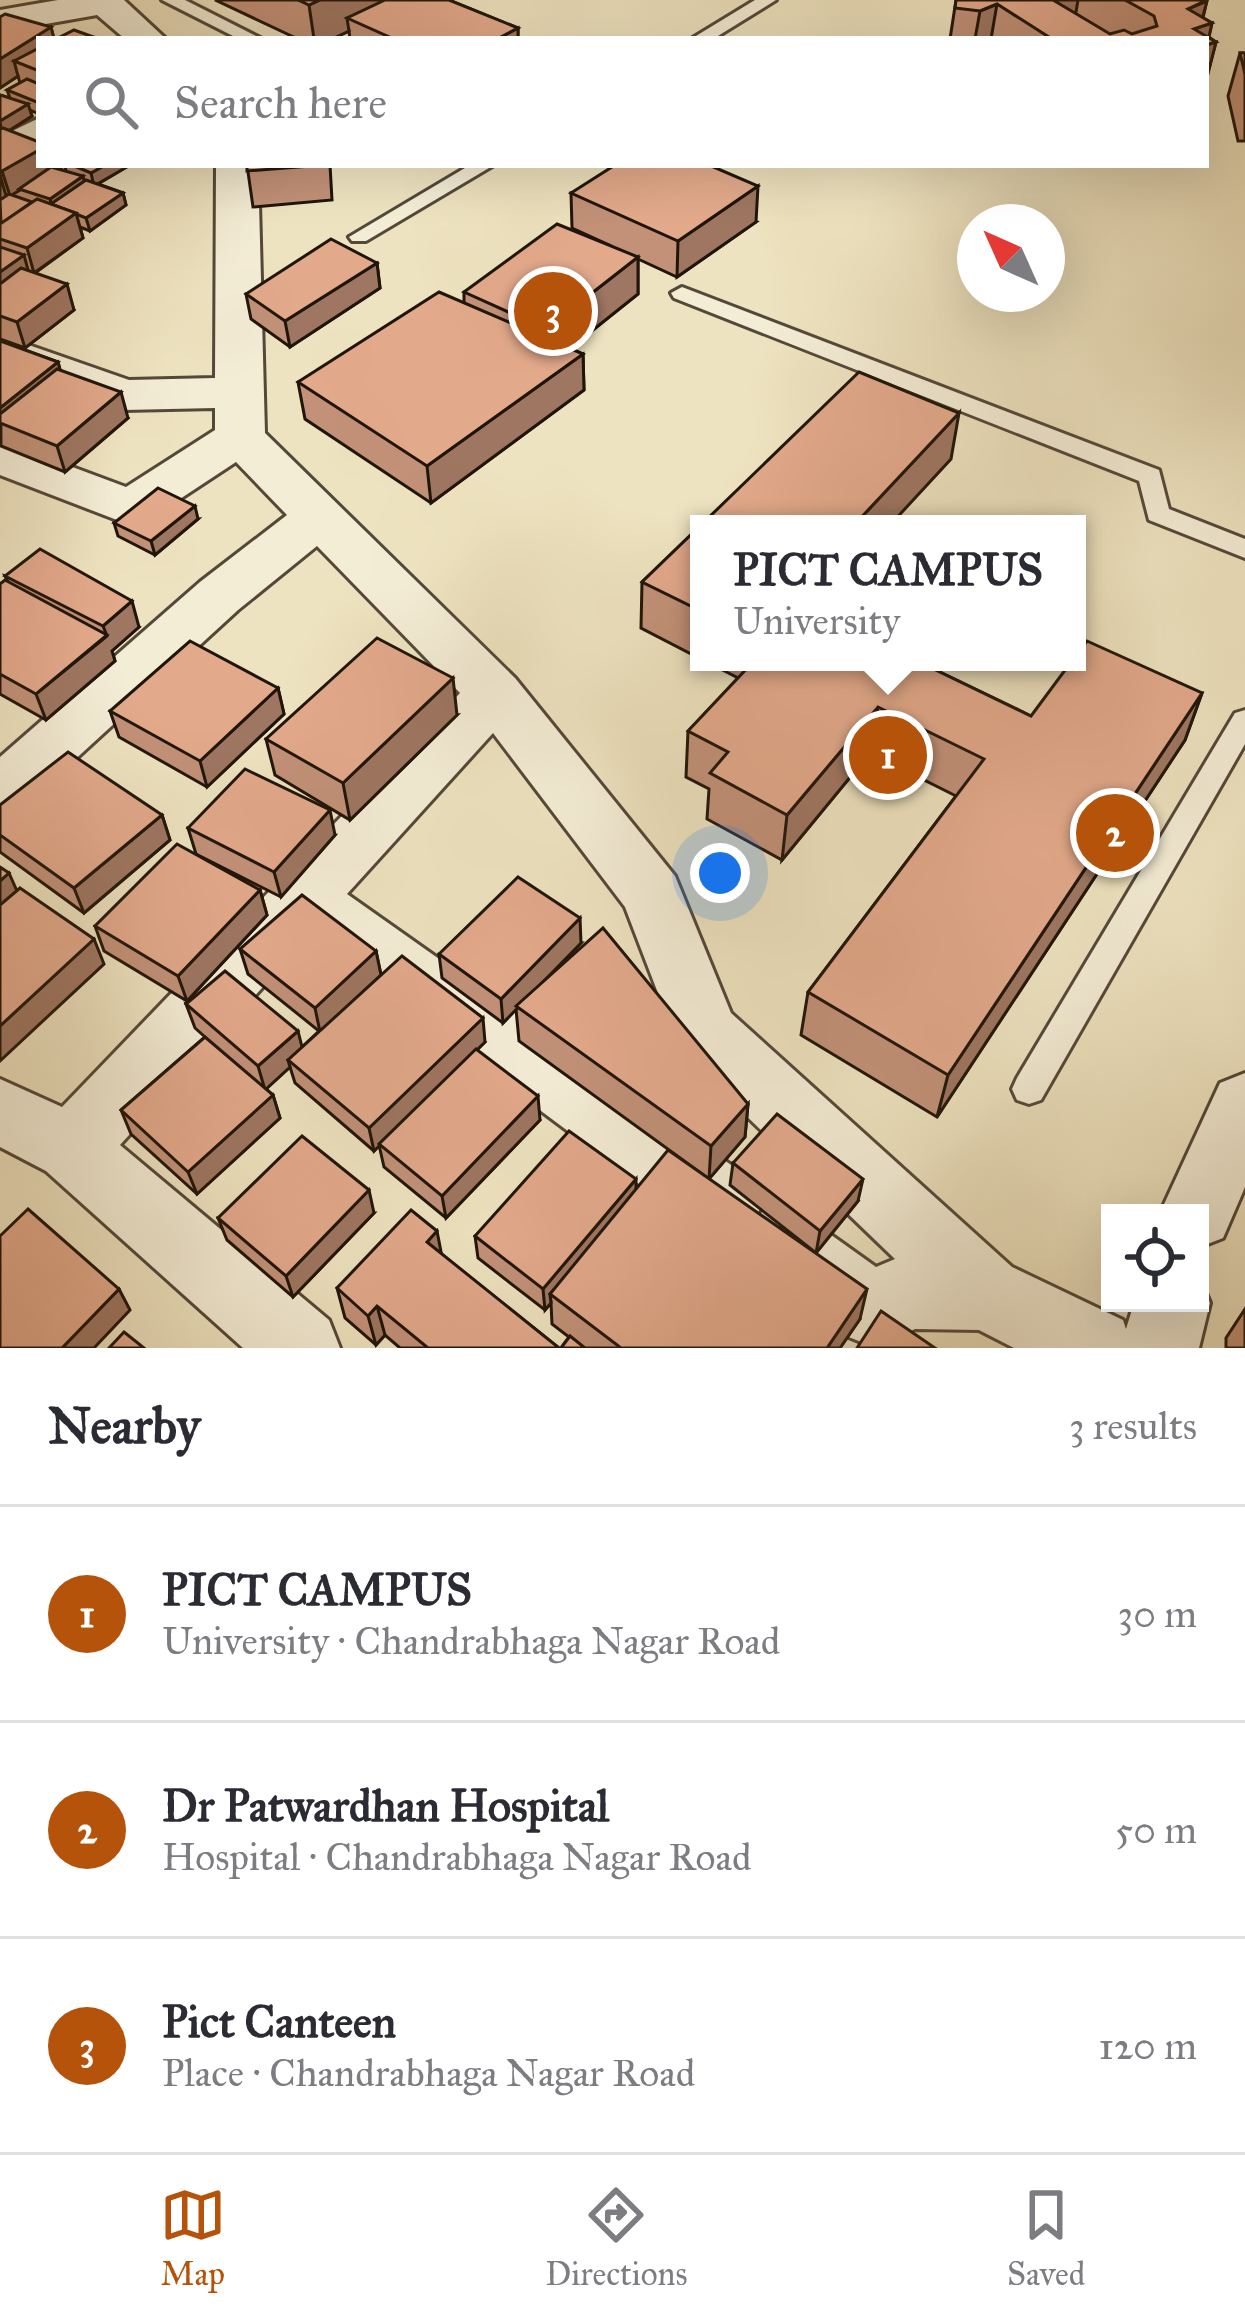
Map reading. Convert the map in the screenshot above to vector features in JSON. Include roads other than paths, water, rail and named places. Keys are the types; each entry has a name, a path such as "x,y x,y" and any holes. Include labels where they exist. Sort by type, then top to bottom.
{"street":[{"path":"4,24 94,13 141,36"},
{"path":"0,154 36,132"},
{"path":"0,209 63,168"},
{"path":"237,168 240,415 322,514 495,693 652,895 705,1032 985,1293 1095,1348"},
{"path":"0,349 124,395 240,415"},
{"path":"0,457 130,508 240,415"},
{"path":"0,792 219,596 322,514"},
{"path":"70,1148 495,693"},
{"path":"301,896 866,1306 882,1306 904,1292 985,1293"},
{"path":"1201,1204 1245,1105"},
{"path":"0,1111 70,1148 301,1348"},
{"path":"1160,1348 1170,1312"}],"lane":[{"path":"171,0 247,36"},
{"path":"705,36 767,0"},
{"path":"359,237 479,168"},
{"path":"682,293 1150,476 1158,514 1245,549"},
{"path":"1029,1089 1245,720"}],"place":[{"name":"Pict Canteen","path":"553,311"},
{"name":"PICT CAMPUS","path":"888,755"},
{"name":"Dr Patwardhan Hospital","path":"1115,833"}]}
